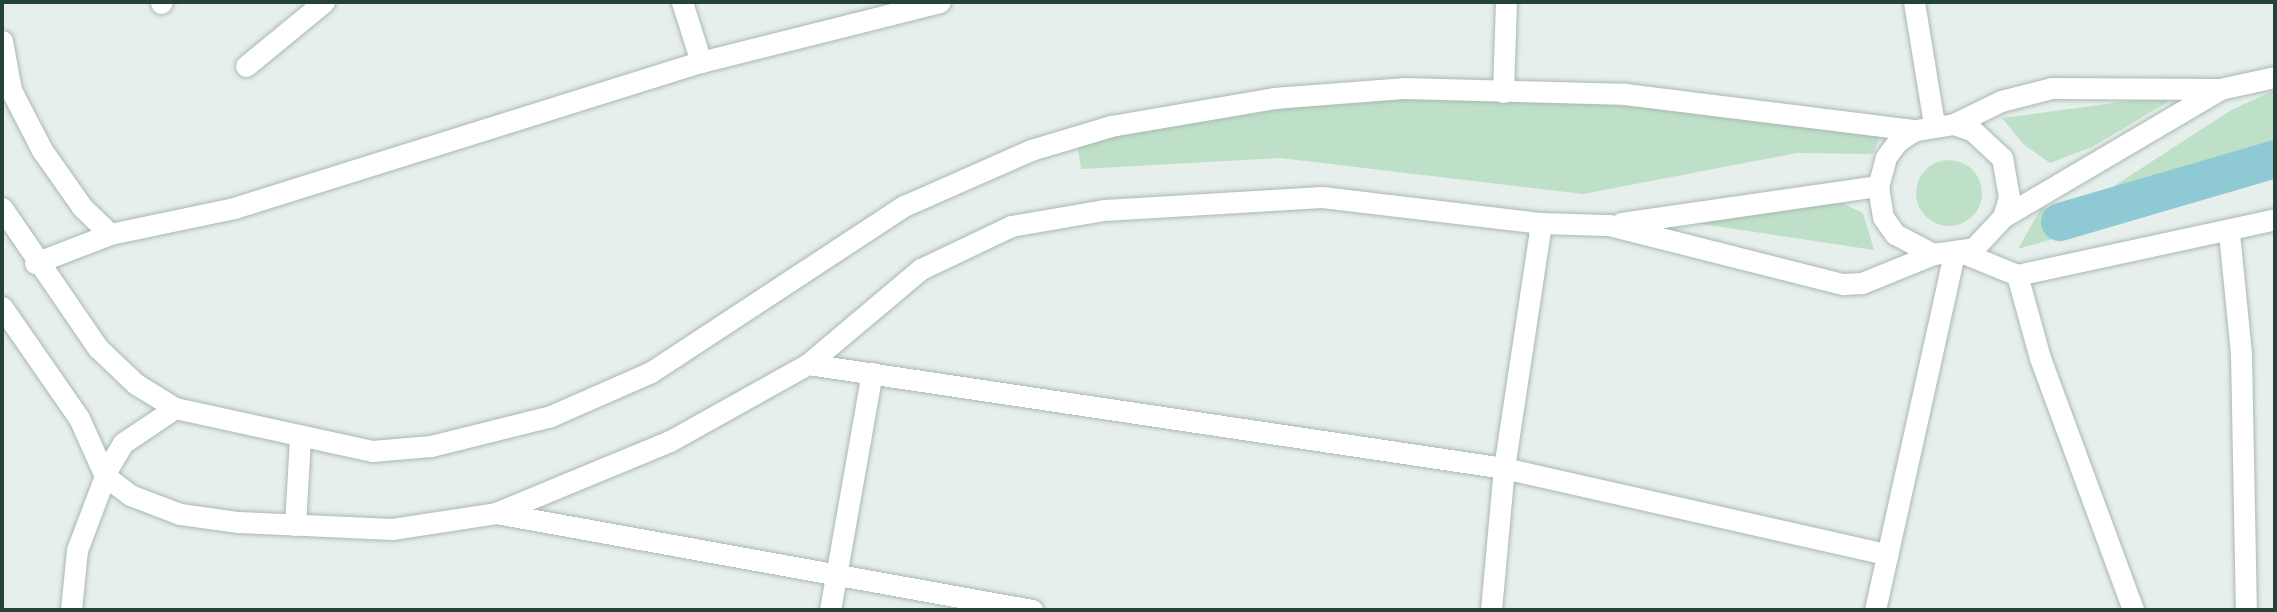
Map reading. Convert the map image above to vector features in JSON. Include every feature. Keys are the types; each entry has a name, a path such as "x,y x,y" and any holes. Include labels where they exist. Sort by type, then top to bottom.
{"main road":[{"path":"246,66 324,2"},
{"path":"682,2 701,62"},
{"path":"35,263 110,234 234,208 404,159 701,62 940,2"},
{"path":"1503,92 1506,2"},
{"path":"1914,2 1934,126"},
{"path":"2,41 11,90 42,150 82,207 110,234"},
{"path":"2275,77 2220,89 2109,84 2052,88 2001,101 1934,126 1886,156 1878,187 1883,217 1895,234 2017,275 2229,233 2275,219"},
{"path":"2,208 35,263 98,348 136,384 175,408 300,437 384,450 431,446 551,416 651,372 904,206 1031,150 1111,126 1274,98 1403,88 1625,94 1934,126 1981,136 2002,158 2008,177 2003,217"},
{"path":"1609,225 1843,284 1894,273 1991,234 2003,217 2220,89"},
{"path":"2,307 79,418 105,476 130,495 180,514 295,525 392,529 496,513 670,441 808,364 921,269 1011,226 1104,210 1322,197 1541,223 1609,225 1878,187"},
{"path":"1490,610 1504,468 1541,223"},
{"path":"2229,233 2241,354 2246,610"},
{"path":"1875,610 1949,253"},
{"path":"2017,275 2040,358 2133,610"},
{"path":"808,364 1504,468 1887,554"},
{"path":"830,610 872,373"},
{"path":"71,610 77,550 105,476 122,443 175,408"},
{"path":"295,525 300,437"},
{"path":"496,513 836,577 1032,610"}],"green space":[{"path":"2275,90 2275,174 2018,249 2041,208 2070,205 2108,190 2231,110"},
{"path":"1389,92 1487,94 1883,129 1873,154 1797,153 1583,194 1280,158 1081,169 1077,142"},
{"path":"2181,94 2092,147 2050,163 2023,144 2002,118"},
{"path":"1949,160 1972,170 1982,193 1972,216 1949,226 1926,216 1916,193 1926,170"},
{"path":"1831,198 1863,213 1874,250 1688,222"}],"waterway":[{"path":"2060,222 2275,159"}]}
